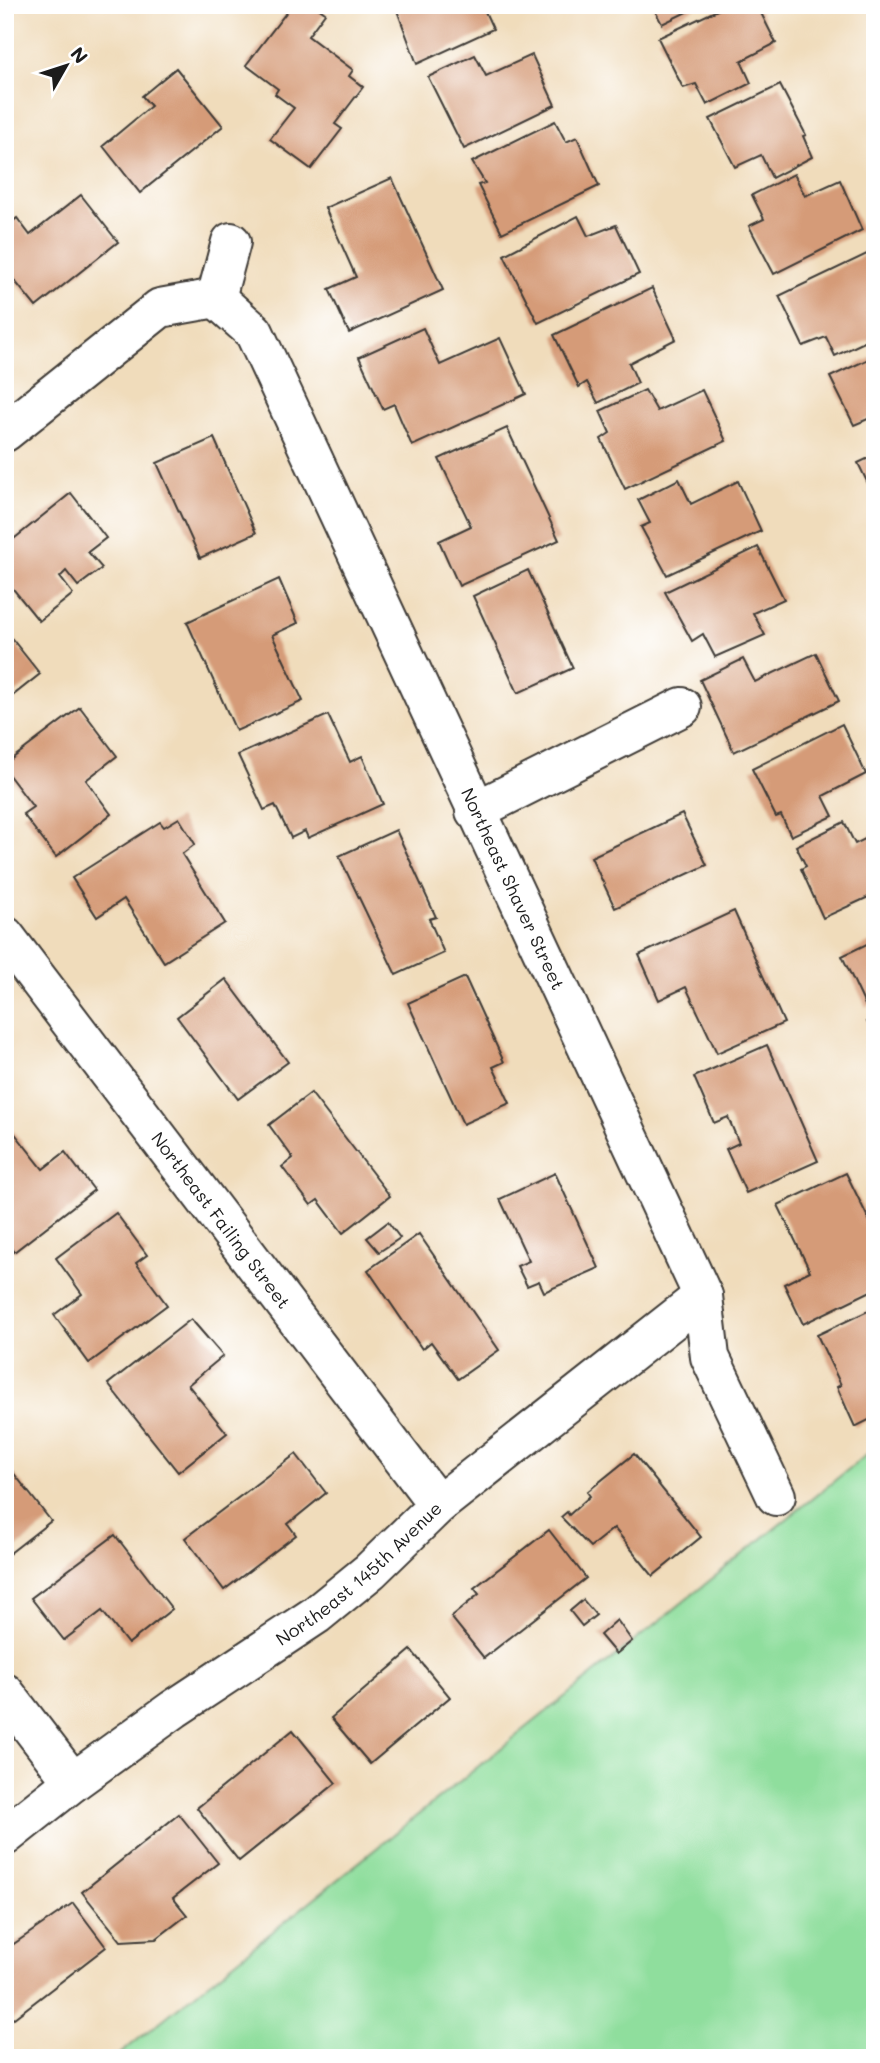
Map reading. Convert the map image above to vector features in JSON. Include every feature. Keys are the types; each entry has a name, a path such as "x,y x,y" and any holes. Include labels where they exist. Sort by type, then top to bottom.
{"street":[{"path":"5,432 160,308 216,298 232,242"},
{"name":"Northeast Shaver Street","path":"216,298 254,332 703,1296 710,1357 776,1496"},
{"path":"475,811 682,707"},
{"name":"Northeast Failing Street","path":"5,936 438,1505"},
{"name":"Northeast 145th Avenue","path":"5,1836 73,1782 174,1709 316,1615 370,1571 438,1505 703,1296"},
{"path":"5,1693 73,1782"}],"green space":[{"path":"875,1448 875,2058 115,2058"}],"building":[{"path":"292,5 314,5 325,13 308,36 353,70 349,76 363,87 335,124 342,129 311,169 270,139 294,108 275,94 278,89 246,65"},
{"path":"395,5 482,5 493,29 417,64"},
{"path":"652,5 701,5 662,24"},
{"path":"728,5 757,5 776,43 741,61 751,83 707,105 696,84 683,88 658,38"},
{"path":"475,55 486,76 532,55 555,105 464,149 428,77"},
{"path":"176,68 223,126 140,193 103,146 151,106 142,96"},
{"path":"780,85 806,135 803,136 812,157 772,178 761,155 735,167 710,119"},
{"path":"555,121 566,142 577,137 599,186 502,233 478,185 485,183 472,162"},
{"path":"794,174 805,196 840,180 862,230 774,274 749,226 764,219 752,195"},
{"path":"392,178 443,290 349,333 329,289 356,277 325,208"},
{"path":"81,195 118,242 36,307 5,269 5,228 17,218 30,235"},
{"path":"578,216 588,236 616,225 639,274 538,323 504,255"},
{"path":"871,252 875,260 875,312 870,314 875,323 875,337 835,356 826,337 803,346 779,296"},
{"path":"652,288 676,339 629,363 638,383 598,403 587,382 579,387 554,335"},
{"path":"423,328 440,365 500,338 526,394 412,446 394,404 383,409 359,357"},
{"path":"875,356 875,416 854,425 830,377"},
{"path":"645,390 657,411 702,390 726,441 625,489 601,439 610,433 600,411"},
{"path":"507,428 559,540 459,586 439,541 471,526 439,459"},
{"path":"214,438 256,533 200,558 157,463"},
{"path":"875,455 875,498 858,463"},
{"path":"679,479 691,504 738,481 761,531 667,575 641,527 650,523 638,500"},
{"path":"71,493 106,538 88,552 102,568 78,586 66,571 60,577 73,594 39,621 5,579 5,546"},
{"path":"758,547 784,599 753,613 765,635 715,657 703,634 692,641 665,592"},
{"path":"528,570 573,668 518,693 473,596"},
{"path":"279,579 298,623 272,635 303,701 236,731 187,622"},
{"path":"5,630 40,674 11,697 5,690"},
{"path":"816,653 839,701 734,752 700,680 743,659 755,682"},
{"path":"80,707 117,756 86,780 111,814 56,857 23,814 33,807 5,770 5,764"},
{"path":"328,715 350,762 362,756 383,804 308,838 305,831 291,838 275,805 264,810 238,755"},
{"path":"842,724 866,774 823,796 833,816 791,836 781,815 776,817 752,769"},
{"path":"682,814 707,865 615,908 591,857"},
{"path":"179,818 195,844 182,854 225,923 164,962 124,899 97,917 72,878 160,822 164,827"},
{"path":"844,822 855,844 875,834 875,894 823,918 801,869 806,866 796,846"},
{"path":"396,830 436,917 429,919 444,953 396,975 339,856"},
{"path":"734,911 784,1023 717,1053 686,987 659,1000 639,955"},
{"path":"875,940 875,1002 866,1007 842,956"},
{"path":"465,977 504,1062 493,1067 510,1103 463,1124 408,1003"},
{"path":"226,979 288,1062 238,1099 177,1017"},
{"path":"875,1018 875,1038 867,1022"},
{"path":"767,1045 818,1161 746,1193 726,1149 739,1143 728,1117 714,1123 694,1077"},
{"path":"311,1093 390,1196 343,1233 318,1200 311,1205 282,1167 293,1158 269,1125"},
{"path":"5,1121 43,1169 65,1152 94,1190 14,1252 5,1241"},
{"path":"555,1173 599,1268 544,1292 539,1281 527,1286 517,1266 529,1261 500,1199"},
{"path":"846,1173 875,1232 875,1289 803,1324 784,1284 810,1271 778,1205"},
{"path":"116,1213 147,1255 136,1263 167,1305 89,1363 54,1315 82,1294 56,1258"},
{"path":"388,1222 400,1238 379,1252 367,1238"},
{"path":"419,1234 499,1350 458,1379 431,1342 422,1349 368,1270"},
{"path":"870,1310 875,1319 875,1417 855,1427 837,1387 841,1385 817,1335"},
{"path":"191,1319 223,1356 188,1385 227,1433 178,1472 108,1384"},
{"path":"296,1454 326,1493 288,1524 296,1535 224,1590 185,1538"},
{"path":"634,1454 701,1537 653,1576 614,1528 590,1547 561,1517 567,1512 569,1515 590,1496 587,1492"},
{"path":"5,1462 51,1521 5,1557"},
{"path":"549,1530 586,1578 484,1658 451,1617 479,1594 474,1588"},
{"path":"115,1535 172,1609 128,1644 102,1611 64,1640 31,1598"},
{"path":"583,1600 596,1615 582,1626 570,1611"},
{"path":"617,1620 632,1641 616,1654 600,1635"},
{"path":"411,1650 450,1697 370,1764 331,1718"},
{"path":"293,1730 336,1783 239,1861 197,1808"},
{"path":"179,1814 218,1863 173,1898 187,1915 156,1939 121,1941 82,1892"},
{"path":"73,1903 106,1947 5,2025 5,1950"}]}
